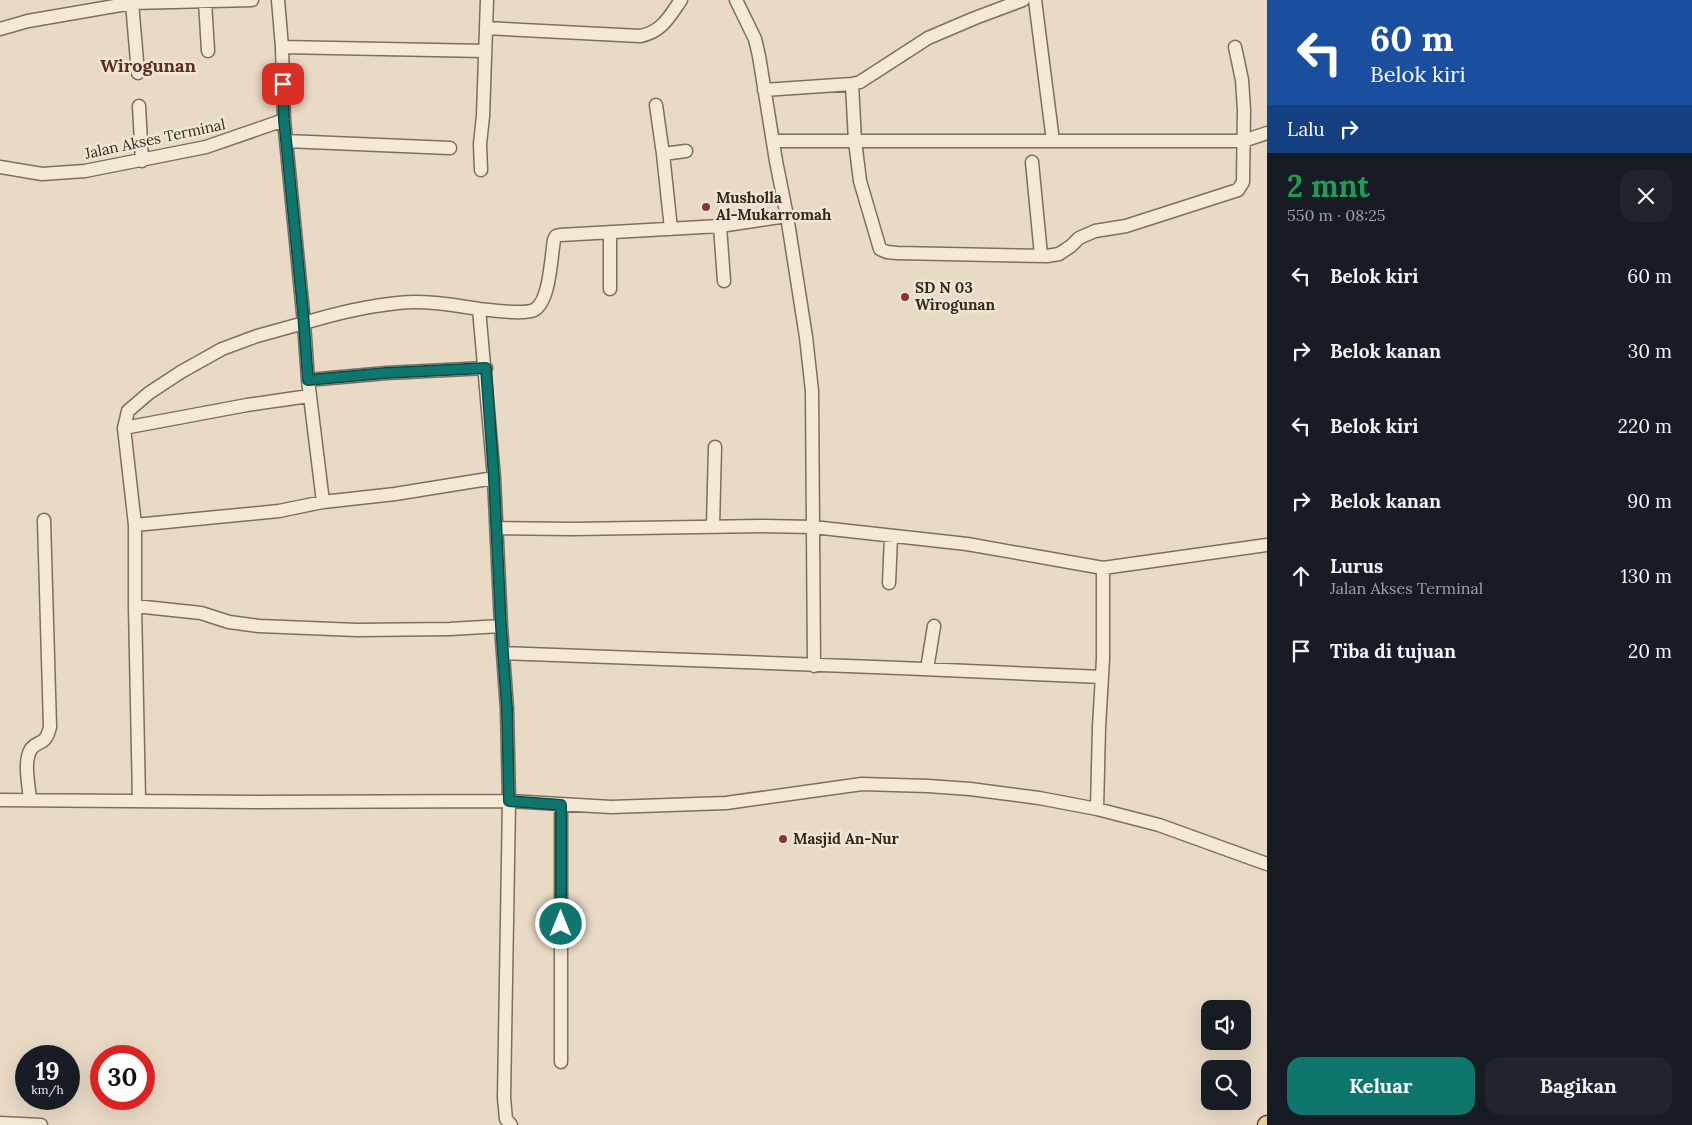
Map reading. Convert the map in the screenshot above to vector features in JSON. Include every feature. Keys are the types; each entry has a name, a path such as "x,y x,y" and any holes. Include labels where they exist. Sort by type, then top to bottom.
{"street":[{"path":"0,29 38,19 132,3 252,0"},
{"path":"278,0 282,47 284,120 309,396 322,502"},
{"path":"481,170 480,144 488,0"},
{"path":"486,28 640,36 651,34 663,24 681,0"},
{"path":"736,0 755,40 787,216 806,337 814,422 814,666"},
{"path":"764,90 852,84 872,75 928,38 1023,0"},
{"path":"1035,0 1053,141"},
{"path":"206,1 208,51"},
{"path":"132,3 138,73"},
{"path":"282,47 485,52"},
{"path":"852,84 855,141 860,181 880,249 897,253 1047,256 1059,254 1079,238 1095,232 1133,224 1238,190 1243,182 1244,110 1242,80 1235,47"},
{"path":"656,105 664,154 671,229"},
{"path":"139,106 142,161"},
{"name":"Jalan Akses Terminal","path":"0,167 42,174 85,171 206,147 284,120"},
{"path":"773,141 1243,141 1267,133"},
{"path":"286,141 450,148"},
{"path":"664,154 686,151"},
{"path":"1032,162 1041,255"},
{"path":"139,800 135,525 124,428 128,411 149,393 182,372 231,346 303,318 399,303 429,303 520,312 534,310 542,303 546,293 556,236 569,233 720,226 787,216"},
{"path":"720,226 724,281"},
{"path":"610,232 610,289"},
{"path":"479,309 486,368 494,478 507,709 509,801 504,1098 506,1119 511,1125"},
{"path":"308,380 386,373 486,368"},
{"path":"124,428 238,406 309,396"},
{"path":"713,526 715,447"},
{"path":"135,525 279,511 322,502 395,494 494,478"},
{"path":"30,800 28,756 32,747 43,742 48,736 50,727 44,520"},
{"path":"496,528 813,527 967,544 1103,568 1267,545"},
{"path":"890,584 891,537"},
{"path":"1097,809 1102,677 1103,568"},
{"path":"135,606 201,613 229,622 259,626 356,630 450,629 501,626"},
{"path":"927,669 934,626"},
{"path":"503,653 1102,677"},
{"path":"0,800 509,801 611,807 708,804 862,784 970,789 1039,798 1097,809 1159,825 1267,864"},
{"path":"561,805 561,1062"},
{"path":"0,1123 42,1125"}],"place":[{"name":"Musholla Al-Mukarromah","path":"706,207"},
{"name":"SD N 03 Wirogunan","path":"905,297"},
{"name":"Masjid An-Nur","path":"783,839"}],"district":[{"name":"Wirogunan","path":"148,66"}],"route":[{"path":"283,84 284,120 308,380 386,373 486,368 507,709 509,801 561,805 561,924"}]}
